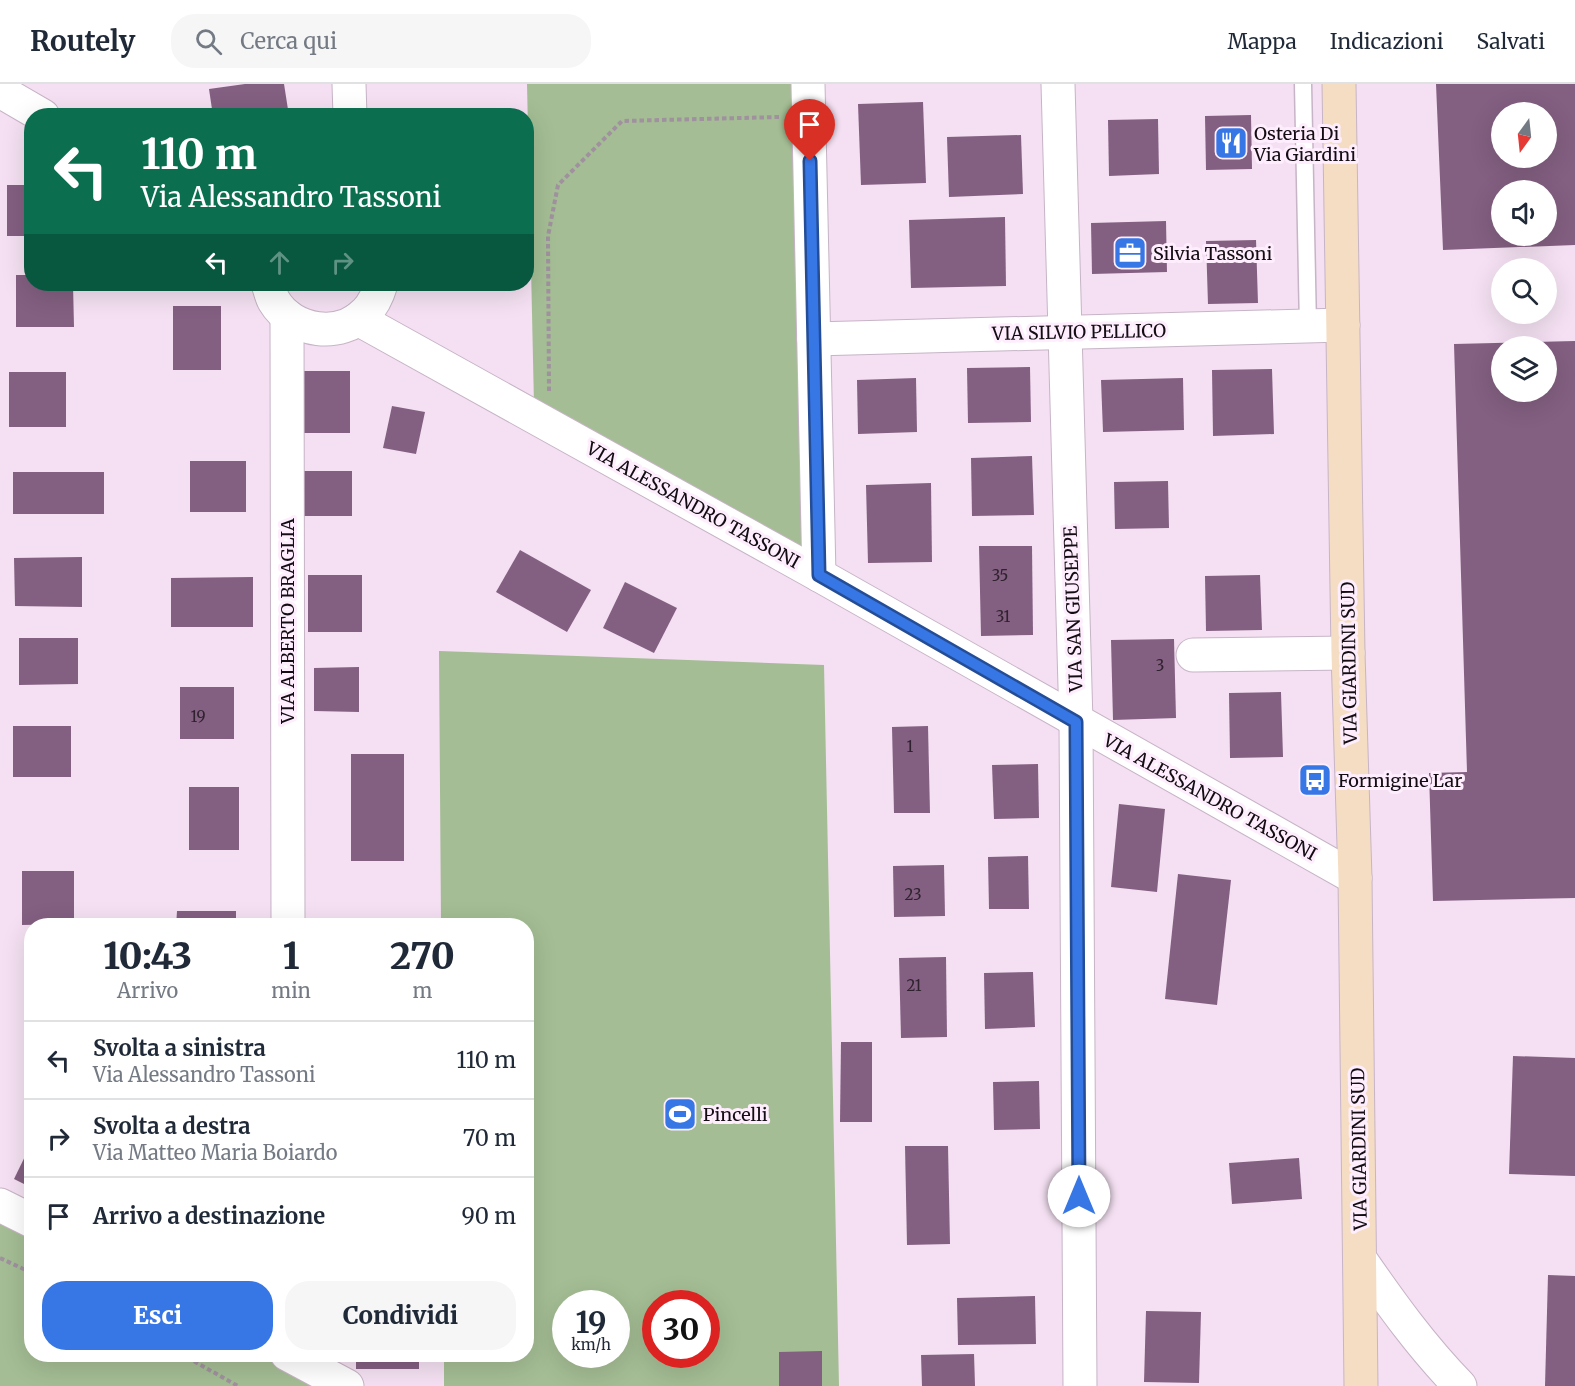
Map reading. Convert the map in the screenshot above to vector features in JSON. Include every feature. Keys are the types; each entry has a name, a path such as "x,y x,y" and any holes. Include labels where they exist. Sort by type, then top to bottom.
{"main road":[{"name":"VIA GIARDINI SUD","path":"1339,84 1348,653 1355,878 1361,1386"}],"street":[{"path":"349,84 350,108"},
{"path":"808,84 819,575"},
{"name":"VIA SAN GIUSEPPE","path":"1058,84 1076,722 1080,1386"},
{"path":"9,91 32,108"},
{"path":"270,291 274,301 287,316"},
{"name":"VIA ALESSANDRO TASSONI","path":"287,316 303,326 322,330 341,327 371,301 406,345 1355,878"},
{"name":"VIA ALBERTO BRAGLIA","path":"287,316 288,918"},
{"name":"VIA SILVIO PELLICO","path":"814,339 1343,325"},
{"path":"1193,655 1348,653"},
{"path":"0,1205 24,1217"},
{"path":"1360,1259 1395,1310 1460,1386"},
{"path":"301,1362 347,1386"}],"lane":[{"path":"1303,84 1308,327"}],"path":[{"path":"550,425 548,236 558,185 622,121 809,116"},
{"path":"0,1258 24,1269"},
{"path":"195,1362 238,1386"}],"green space":[{"path":"527,84 794,84 808,562 534,405 532,291 534,291 534,108 528,108"},
{"name":"Pincelli","path":"439,651 824,665 839,1386 444,1386 444,1362 534,1362 534,918 441,918"},
{"path":"0,1208 24,1220 24,1362 295,1362 341,1386 0,1386"}],"building":[{"path":"245,84 284,84 288,108 212,108 209,89"},
{"path":"1436,84 1575,84 1575,245 1557,246 1557,180 1491,180 1491,246 1549,246 1443,250"},
{"path":"923,102 926,183 861,185 858,104"},
{"path":"1251,115 1252,169 1206,170 1205,116"},
{"path":"1158,119 1159,174 1109,176 1108,120"},
{"path":"1021,135 1023,194 949,197 947,137"},
{"path":"7,185 24,185 24,236 7,236"},
{"path":"1005,217 1006,286 911,288 909,220"},
{"path":"1166,221 1167,272 1092,274 1091,223"},
{"path":"1256,240 1258,303 1208,304 1206,241"},
{"path":"16,275 24,275 24,291 73,291 74,327 16,327"},
{"path":"173,306 221,306 221,370 173,370"},
{"path":"1557,341 1575,341 1575,898 1433,901 1429,773 1467,772 1454,344 1491,343 1491,402 1557,402"},
{"path":"1030,367 1031,422 968,423 967,368"},
{"path":"1272,369 1274,434 1213,436 1212,370"},
{"path":"302,371 350,371 350,433 303,433"},
{"path":"9,372 66,372 66,427 9,427"},
{"path":"916,378 917,432 858,434 857,380"},
{"path":"1183,378 1184,430 1103,432 1101,380"},
{"path":"392,406 425,412 416,454 383,448"},
{"path":"1032,456 1034,515 972,516 971,458"},
{"path":"190,461 246,461 246,512 190,512"},
{"path":"304,471 352,471 352,516 304,516"},
{"path":"13,472 104,472 104,514 13,514"},
{"path":"1168,481 1169,528 1115,529 1114,482"},
{"path":"931,483 932,562 868,563 866,485"},
{"path":"979,546 1032,546 1033,635 981,636"},
{"path":"520,550 591,590 567,632 496,592"},
{"path":"82,557 82,607 15,606 14,558"},
{"path":"308,575 362,575 362,632 308,632"},
{"path":"1260,575 1262,630 1206,631 1205,576"},
{"path":"253,577 253,627 171,627 171,578"},
{"path":"625,582 677,608 654,653 603,628"},
{"path":"19,638 78,638 78,684 19,685"},
{"path":"1174,639 1176,718 1113,720 1111,640"},
{"path":"359,667 359,712 314,711 314,668"},
{"path":"180,687 234,687 234,739 180,739"},
{"path":"1281,692 1283,757 1230,758 1229,693"},
{"path":"13,726 71,726 71,777 13,777"},
{"path":"928,726 930,813 894,813 892,727"},
{"path":"351,754 404,754 404,861 351,861"},
{"path":"1038,764 1039,818 994,819 992,765"},
{"path":"189,787 239,787 239,850 189,850"},
{"path":"1119,804 1165,809 1157,892 1111,887"},
{"path":"1028,856 1029,909 989,909 988,857"},
{"path":"944,865 945,916 894,917 893,866"},
{"path":"22,871 74,871 74,918 24,918 24,925 22,925"},
{"path":"1178,874 1231,880 1217,1005 1165,999"},
{"path":"177,911 236,911 236,918 177,918"},
{"path":"946,957 947,1037 901,1038 899,958"},
{"path":"1033,972 1035,1027 985,1029 984,973"},
{"path":"841,1042 872,1042 872,1122 840,1122"},
{"path":"1513,1056 1575,1058 1575,1176 1509,1174"},
{"path":"1039,1081 1040,1129 994,1130 993,1082"},
{"path":"905,1146 948,1146 950,1244 907,1245"},
{"path":"24,1158 24,1184 14,1179"},
{"path":"1299,1158 1302,1199 1232,1204 1229,1163"},
{"path":"1548,1275 1575,1276 1575,1386 1545,1386"},
{"path":"1035,1296 1036,1344 958,1345 957,1298"},
{"path":"1146,1311 1201,1312 1199,1383 1144,1382"},
{"path":"822,1351 822,1386 779,1386 779,1352"},
{"path":"974,1354 975,1386 922,1386 921,1355"},
{"path":"356,1362 419,1362 419,1369 356,1369"}],"place":[{"name":"Osteria Di Via Giardini","path":"1231,143"},
{"name":"Silvia Tassoni","path":"1130,253"},
{"name":"Formigine Lar","path":"1315,780"},
{"name":"Pincelli","path":"680,1114"}],"route":[{"path":"810,161 819,575 1076,722 1079,1196"}]}
